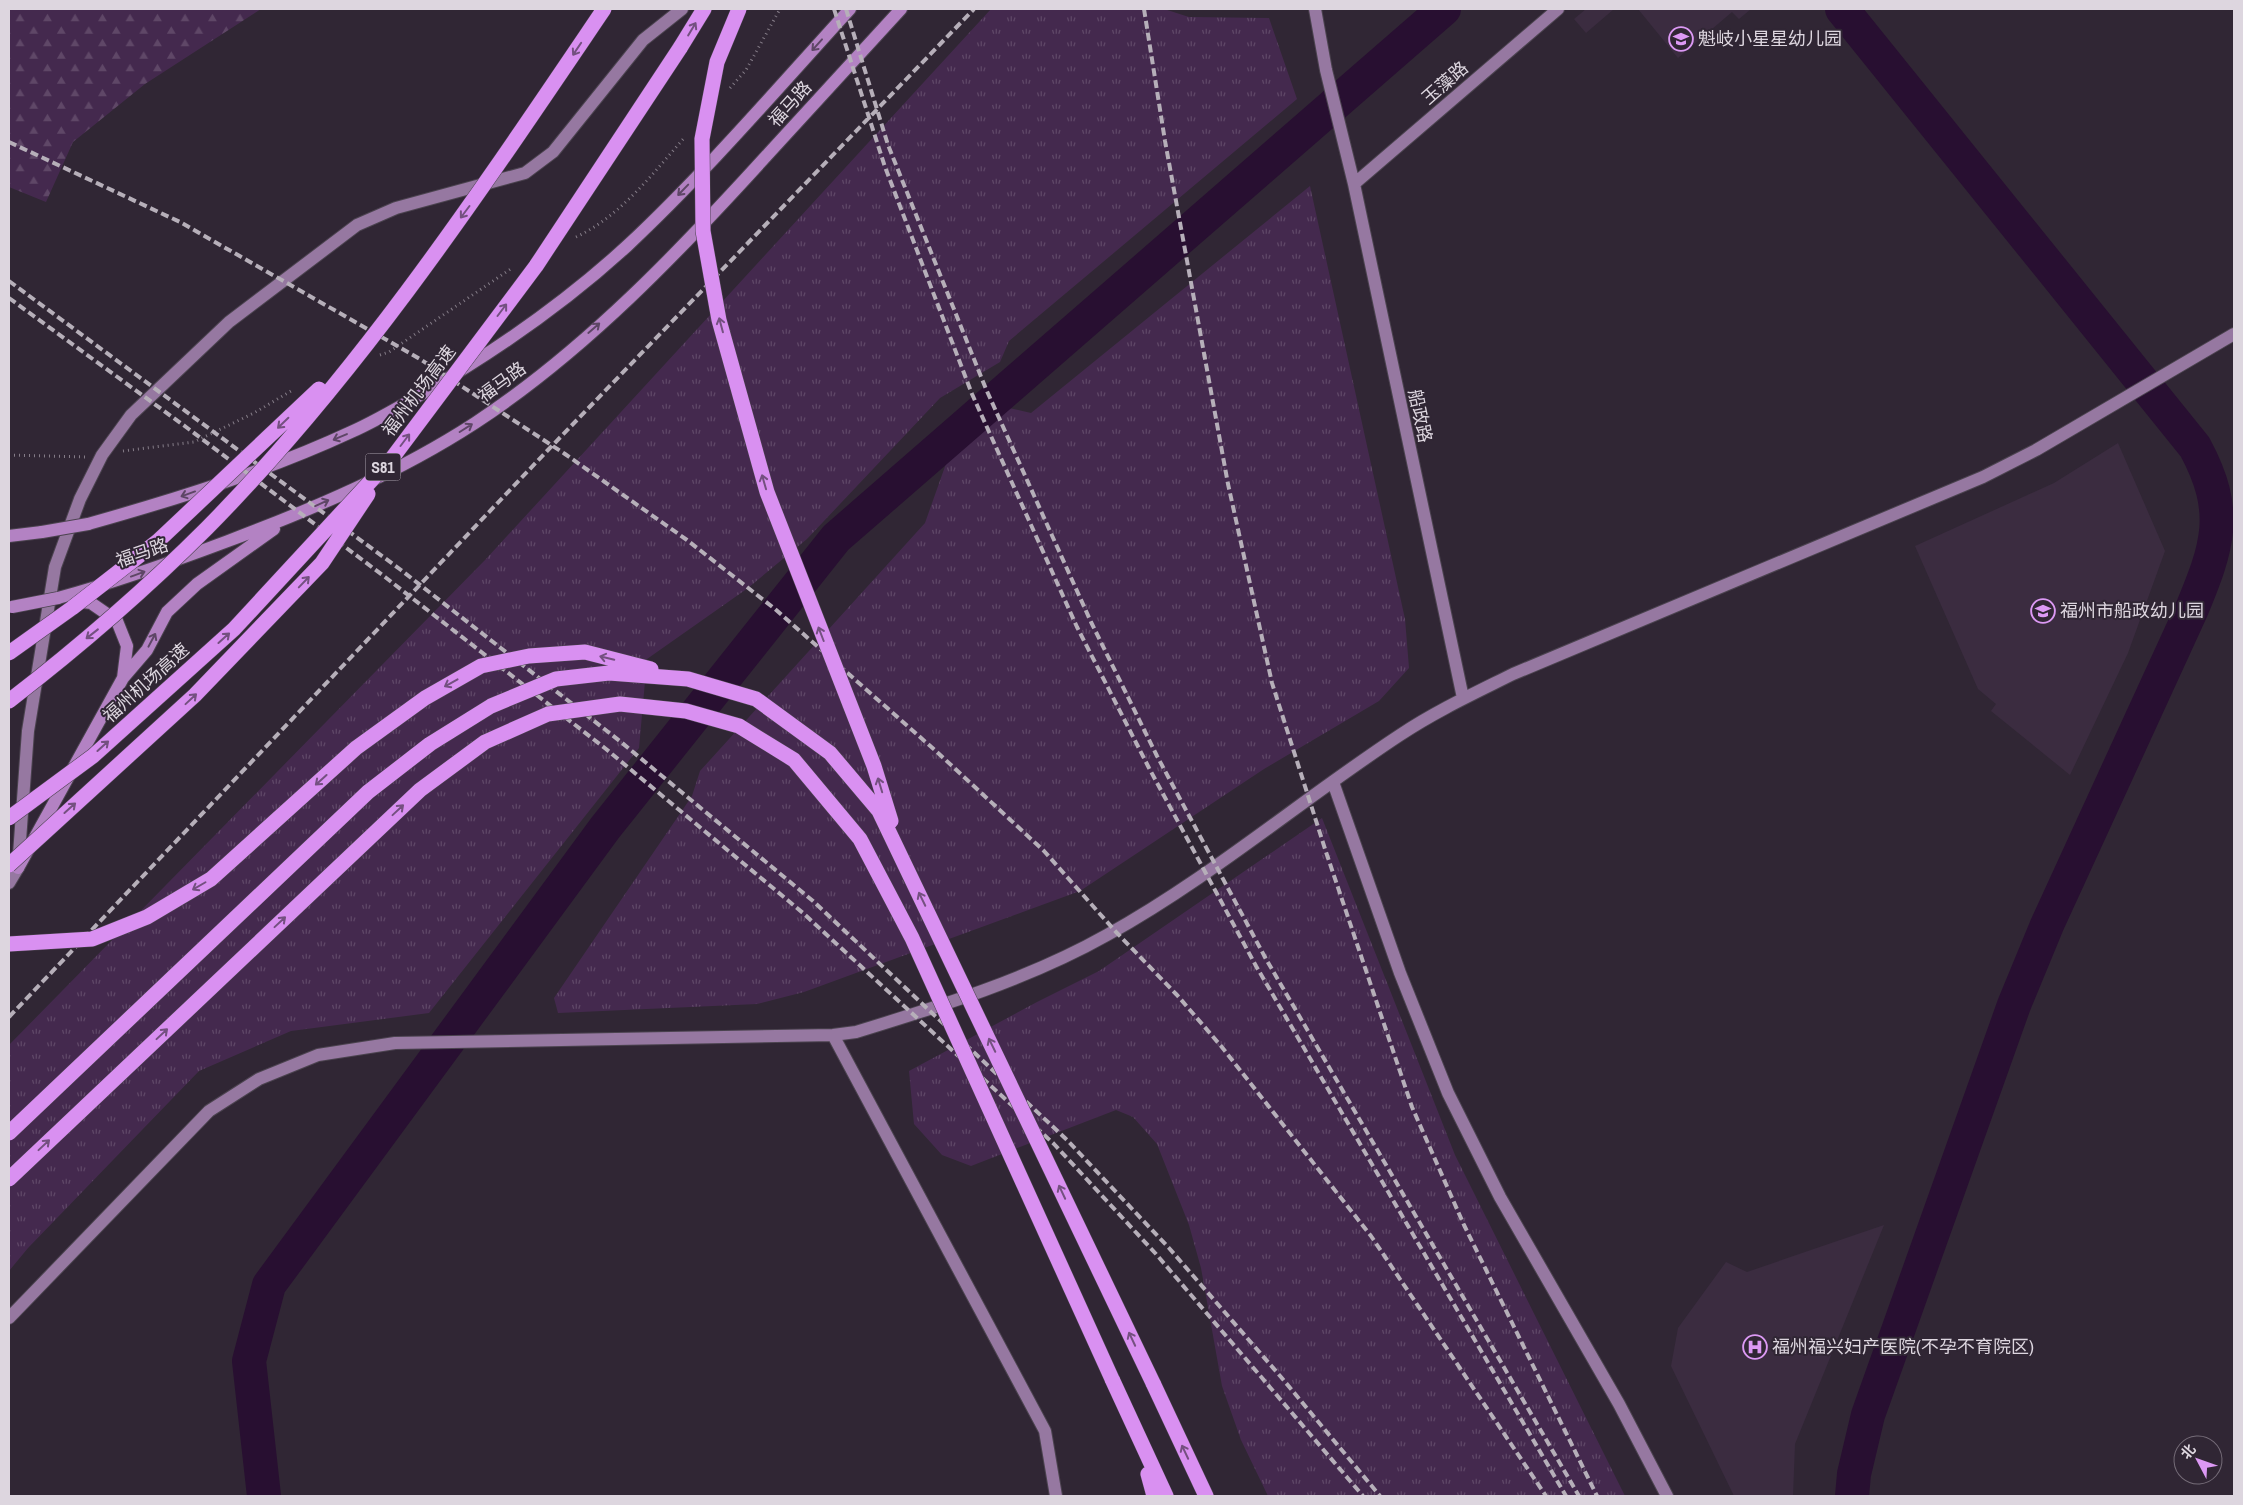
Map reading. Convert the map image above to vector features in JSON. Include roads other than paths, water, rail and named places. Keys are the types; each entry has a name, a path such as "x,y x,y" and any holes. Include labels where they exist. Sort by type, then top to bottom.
{"highway":[{"path":"9,701 108,622 207,528 293,433 369,341 476,199 604,9"},
{"name":"福州机场高速","path":"9,818 93,756 234,629 393,457 536,266 704,9"},
{"path":"739,9 717,62 702,139 703,231 719,320 767,492 874,766 905,865"},
{"path":"9,653 72,608 158,542 369,341"},
{"path":"13,866 196,695 322,563 393,457"},
{"path":"9,944 92,939 147,916 203,884 211,879 356,748 425,698 481,666 529,656 585,652 688,678 756,699 830,753 879,811 1206,1496"},
{"path":"9,1133 368,792 430,744 492,706 556,679 609,673 688,678"},
{"path":"9,1179 420,790 485,742 548,714 620,704 686,711 739,726 794,760 860,839 912,938 1166,1496"},
{"path":"1136,1431 1154,1496"}],"main road":[{"name":"福马路","path":"9,536 88,524 172,500 351,432 397,408 492,351 569,295 626,246 715,157 850,9"},
{"name":"福马路","path":"10,607 58,598 130,577 290,517 361,486 443,443 491,412 543,373 602,322 673,255 901,9"},
{"path":"13,866 123,678 147,650 167,612 197,584 290,517"},
{"path":"58,598 91,603 117,621 128,646 123,678"}],"street":[{"path":"9,883 13,866 28,732 55,567 80,499 102,455 131,415 229,322 357,225 396,208 525,173 553,152 642,40 682,9"},
{"name":"船政路","path":"1315,9 1326,70 1354,184 1463,698"},
{"name":"玉藻路","path":"1354,184 1558,9"},
{"path":"9,1318 209,1111 259,1079 318,1055 395,1043 489,1043 833,1035 856,1032 899,1019 1015,978 1079,949 1172,896 1400,735 1463,698 1513,674 1983,477 2036,450 2234,334"},
{"path":"1333,782 1400,973 1448,1093 1500,1196 1619,1404 1667,1496"},
{"path":"833,1035 1045,1431 1056,1496"}],"waterway":[{"path":"264,1496 249,1361 269,1285 605,828 836,538 1444,9"},
{"path":"1842,9 2195,447 2206,470 2213,491 2216,510 2213,548 2208,567 2191,611 2047,925 2014,1005 1868,1415 1854,1474 1852,1496"}],"railway":[{"path":"834,9 885,167 972,394 1077,627 1149,768 1256,966 1566,1496"},
{"path":"846,9 888,145 986,389 1091,622 1157,756 1266,959 1579,1496"},
{"path":"9,1017 547,451 974,9"},
{"path":"1144,9 1165,141 1228,484 1272,683 1326,852 1412,1107 1464,1225 1597,1496"},
{"path":"9,142 180,222 420,359 565,454 687,540 775,609 937,752 1044,851 1116,932 1177,995 1221,1046 1371,1236 1546,1496"},
{"path":"9,281 401,570 621,742 813,901 1067,1140 1169,1248 1281,1377 1380,1496"},
{"path":"9,298 186,427 385,577 606,749 803,913 1054,1144 1156,1254 1363,1496"}],"place":[{"name":"魁岐小星星幼儿园","path":"1681,39"},
{"name":"福州市船政幼儿园","path":"2043,611"},
{"name":"福州福兴妇产医院(不孕不育院区)","path":"1755,1347"}]}
